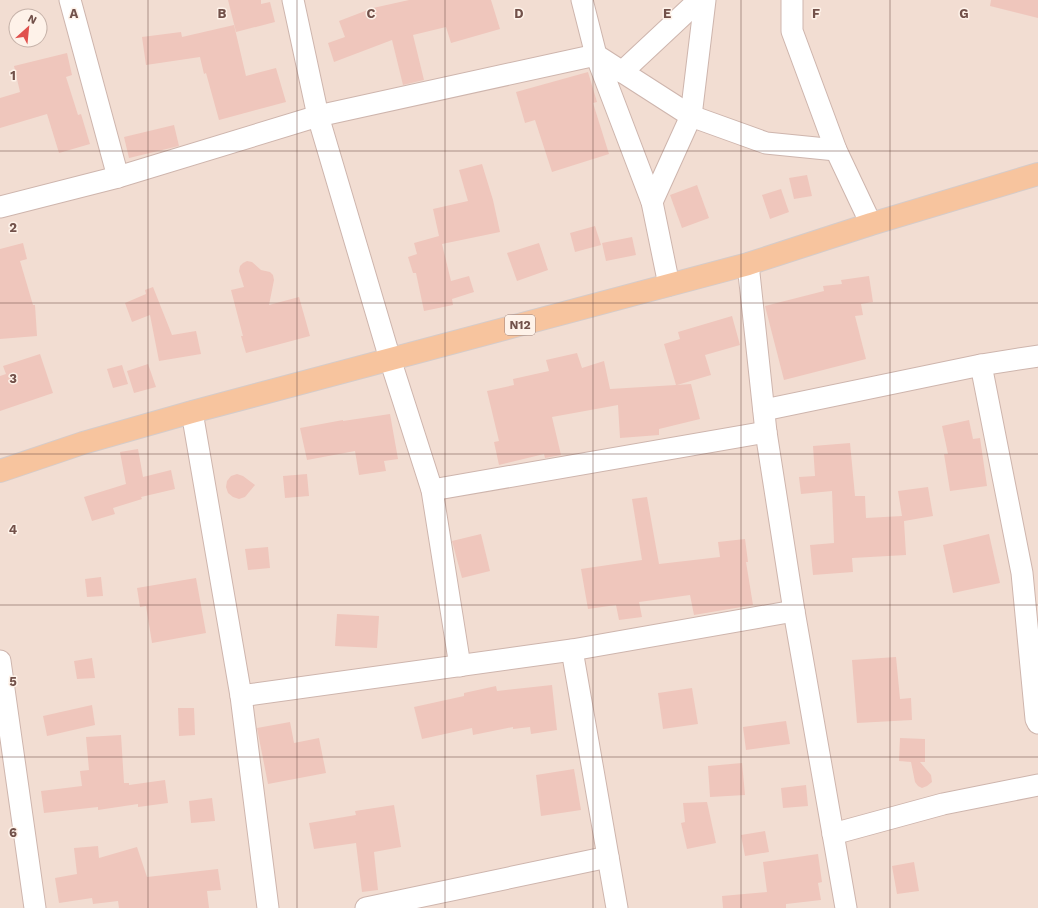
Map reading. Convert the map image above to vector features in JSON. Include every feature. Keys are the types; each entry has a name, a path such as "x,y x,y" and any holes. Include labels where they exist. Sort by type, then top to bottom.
{"main road":[{"name":"N12","path":"0,471 83,443 192,412 748,264 871,224 1038,174"}],"street":[{"path":"70,0 118,178"},
{"path":"293,0 318,116 390,359 432,490 460,666"},
{"path":"582,0 596,55 652,202 669,285"},
{"path":"622,72 699,0"},
{"path":"652,202 692,116 705,0"},
{"path":"792,0 792,31 836,150 871,224"},
{"path":"0,207 118,178 318,116 596,55 692,116 766,144 836,150"},
{"path":"748,264 766,432 794,611 846,908"},
{"path":"764,410 981,365 1038,356"},
{"path":"981,365 1022,573 1036,719 1038,723"},
{"path":"192,412 242,696 268,908"},
{"path":"432,490 766,432"},
{"path":"242,696 572,650 794,611"},
{"path":"572,650 617,908"},
{"path":"0,660 35,908"},
{"path":"833,834 943,804 1038,785"},
{"path":"366,908 608,857"}],"shaded area":[{"path":"0,0 1038,0 1038,908 0,908"}],"building":[{"path":"228,0 261,0 261,4 270,2 275,22 236,32"},
{"path":"409,0 491,0 500,29 451,43 446,27 413,35 424,80 403,85 392,40 334,62 328,43 345,37 339,21 373,8"},
{"path":"991,0 1038,0 1038,18 990,6"},
{"path":"234,25 246,76 276,68 286,102 219,120 200,57 146,65 142,37 181,32 182,37"},
{"path":"67,53 72,75 66,77 78,115 81,114 90,144 59,153 47,114 0,128 0,98 20,92 14,66"},
{"path":"588,72 597,102 593,103 609,154 552,172 535,120 525,123 516,92"},
{"path":"174,125 179,146 129,158 124,137"},
{"path":"482,164 493,200 500,232 442,244 451,281 469,276 474,292 452,299 453,305 424,311 416,273 413,273 408,257 417,254 414,243 439,236 433,209 468,201 459,170"},
{"path":"807,175 812,196 794,199 789,178"},
{"path":"697,185 709,218 682,228 670,195"},
{"path":"781,189 789,212 770,219 762,195"},
{"path":"595,226 601,245 575,252 570,233"},
{"path":"632,237 636,255 606,261 602,243"},
{"path":"23,243 27,259 20,261 33,305 35,305 37,336 0,339 0,249"},
{"path":"539,243 548,270 517,281 507,253"},
{"path":"247,261 252,262 261,270 270,272 273,275 274,280 269,305 299,297 310,336 246,353 231,290 244,287 239,271 240,266"},
{"path":"869,276 873,302 861,304 863,315 855,316 866,359 784,380 765,306 824,291 823,286 842,284 841,280"},
{"path":"153,287 172,335 196,331 201,354 159,361 150,315 132,322 125,303 146,294 145,290"},
{"path":"732,316 740,345 705,355 711,375 677,385 691,384 700,419 659,429 659,435 620,438 618,405 552,417 561,455 545,458 544,454 499,465 494,442 499,441 487,391 514,385 513,379 549,371 546,360 577,353 582,368 604,361 610,389 676,385 664,344 680,339 678,332"},
{"path":"40,354 53,393 0,411 0,376 6,374 3,366"},
{"path":"148,364 156,387 134,393 127,371"},
{"path":"122,365 128,384 113,388 107,369"},
{"path":"390,414 398,459 384,461 386,471 359,475 355,451 307,460 300,428 343,420"},
{"path":"969,420 973,439 980,438 987,486 950,491 944,454 948,454 942,426"},
{"path":"850,443 855,496 865,496 866,518 902,516 898,491 928,487 933,516 904,521 906,555 852,558 853,572 813,575 810,545 834,543 832,491 801,494 799,477 815,476 813,446"},
{"path":"138,449 143,477 171,470 175,489 141,497 142,499 113,508 115,514 92,521 84,497 126,484 120,452"},
{"path":"237,474 243,476 255,485 245,497 239,499 228,493 226,487 227,481 231,476"},
{"path":"307,474 309,496 285,498 283,476"},
{"path":"647,497 659,564 720,557 718,542 745,539 748,562 746,562 753,605 694,615 690,595 639,602 642,617 619,620 616,605 588,609 581,569 642,560 632,499"},
{"path":"481,534 490,571 462,578 452,541"},
{"path":"989,534 1000,583 953,593 943,545"},
{"path":"268,547 270,568 248,570 245,549"},
{"path":"101,577 103,596 87,597 85,579"},
{"path":"196,578 206,633 152,643 146,606 140,607 137,588"},
{"path":"337,614 379,616 377,648 335,646"},
{"path":"896,657 900,699 911,698 912,720 857,723 852,660"},
{"path":"92,658 95,678 77,679 74,661"},
{"path":"552,685 557,730 531,734 530,727 513,729 513,727 473,735 472,728 422,739 414,707 464,696 464,693 496,686 497,691"},
{"path":"692,688 698,724 663,729 658,693"},
{"path":"92,705 95,725 47,736 43,716"},
{"path":"178,708 194,708 195,735 179,736"},
{"path":"786,721 790,744 746,750 743,727"},
{"path":"290,722 294,743 319,738 326,773 268,784 257,728"},
{"path":"121,735 124,783 129,783 129,785 165,780 168,803 138,807 138,804 98,810 98,807 44,813 41,791 82,786 80,771 89,770 86,737"},
{"path":"900,738 925,739 925,762 920,762 931,775 932,782 927,786 922,788 915,782 911,762 899,761"},
{"path":"742,763 745,795 710,797 708,766"},
{"path":"574,769 581,810 541,816 536,775"},
{"path":"806,785 808,806 783,808 781,788"},
{"path":"212,798 215,821 191,823 189,801"},
{"path":"707,802 716,843 687,849 681,823 685,822 683,803"},
{"path":"394,805 401,847 374,852 378,890 362,892 356,843 314,849 309,823 356,815 355,811"},
{"path":"765,831 769,852 745,856 741,835"},
{"path":"98,846 99,858 137,847 147,877 218,869 221,890 207,891 209,908 119,908 118,901 93,904 92,898 59,903 55,878 77,874 74,848"},
{"path":"818,854 822,882 818,883 821,900 786,904 786,908 723,908 722,896 767,892 763,862"},
{"path":"914,862 919,891 897,894 892,866"}]}
